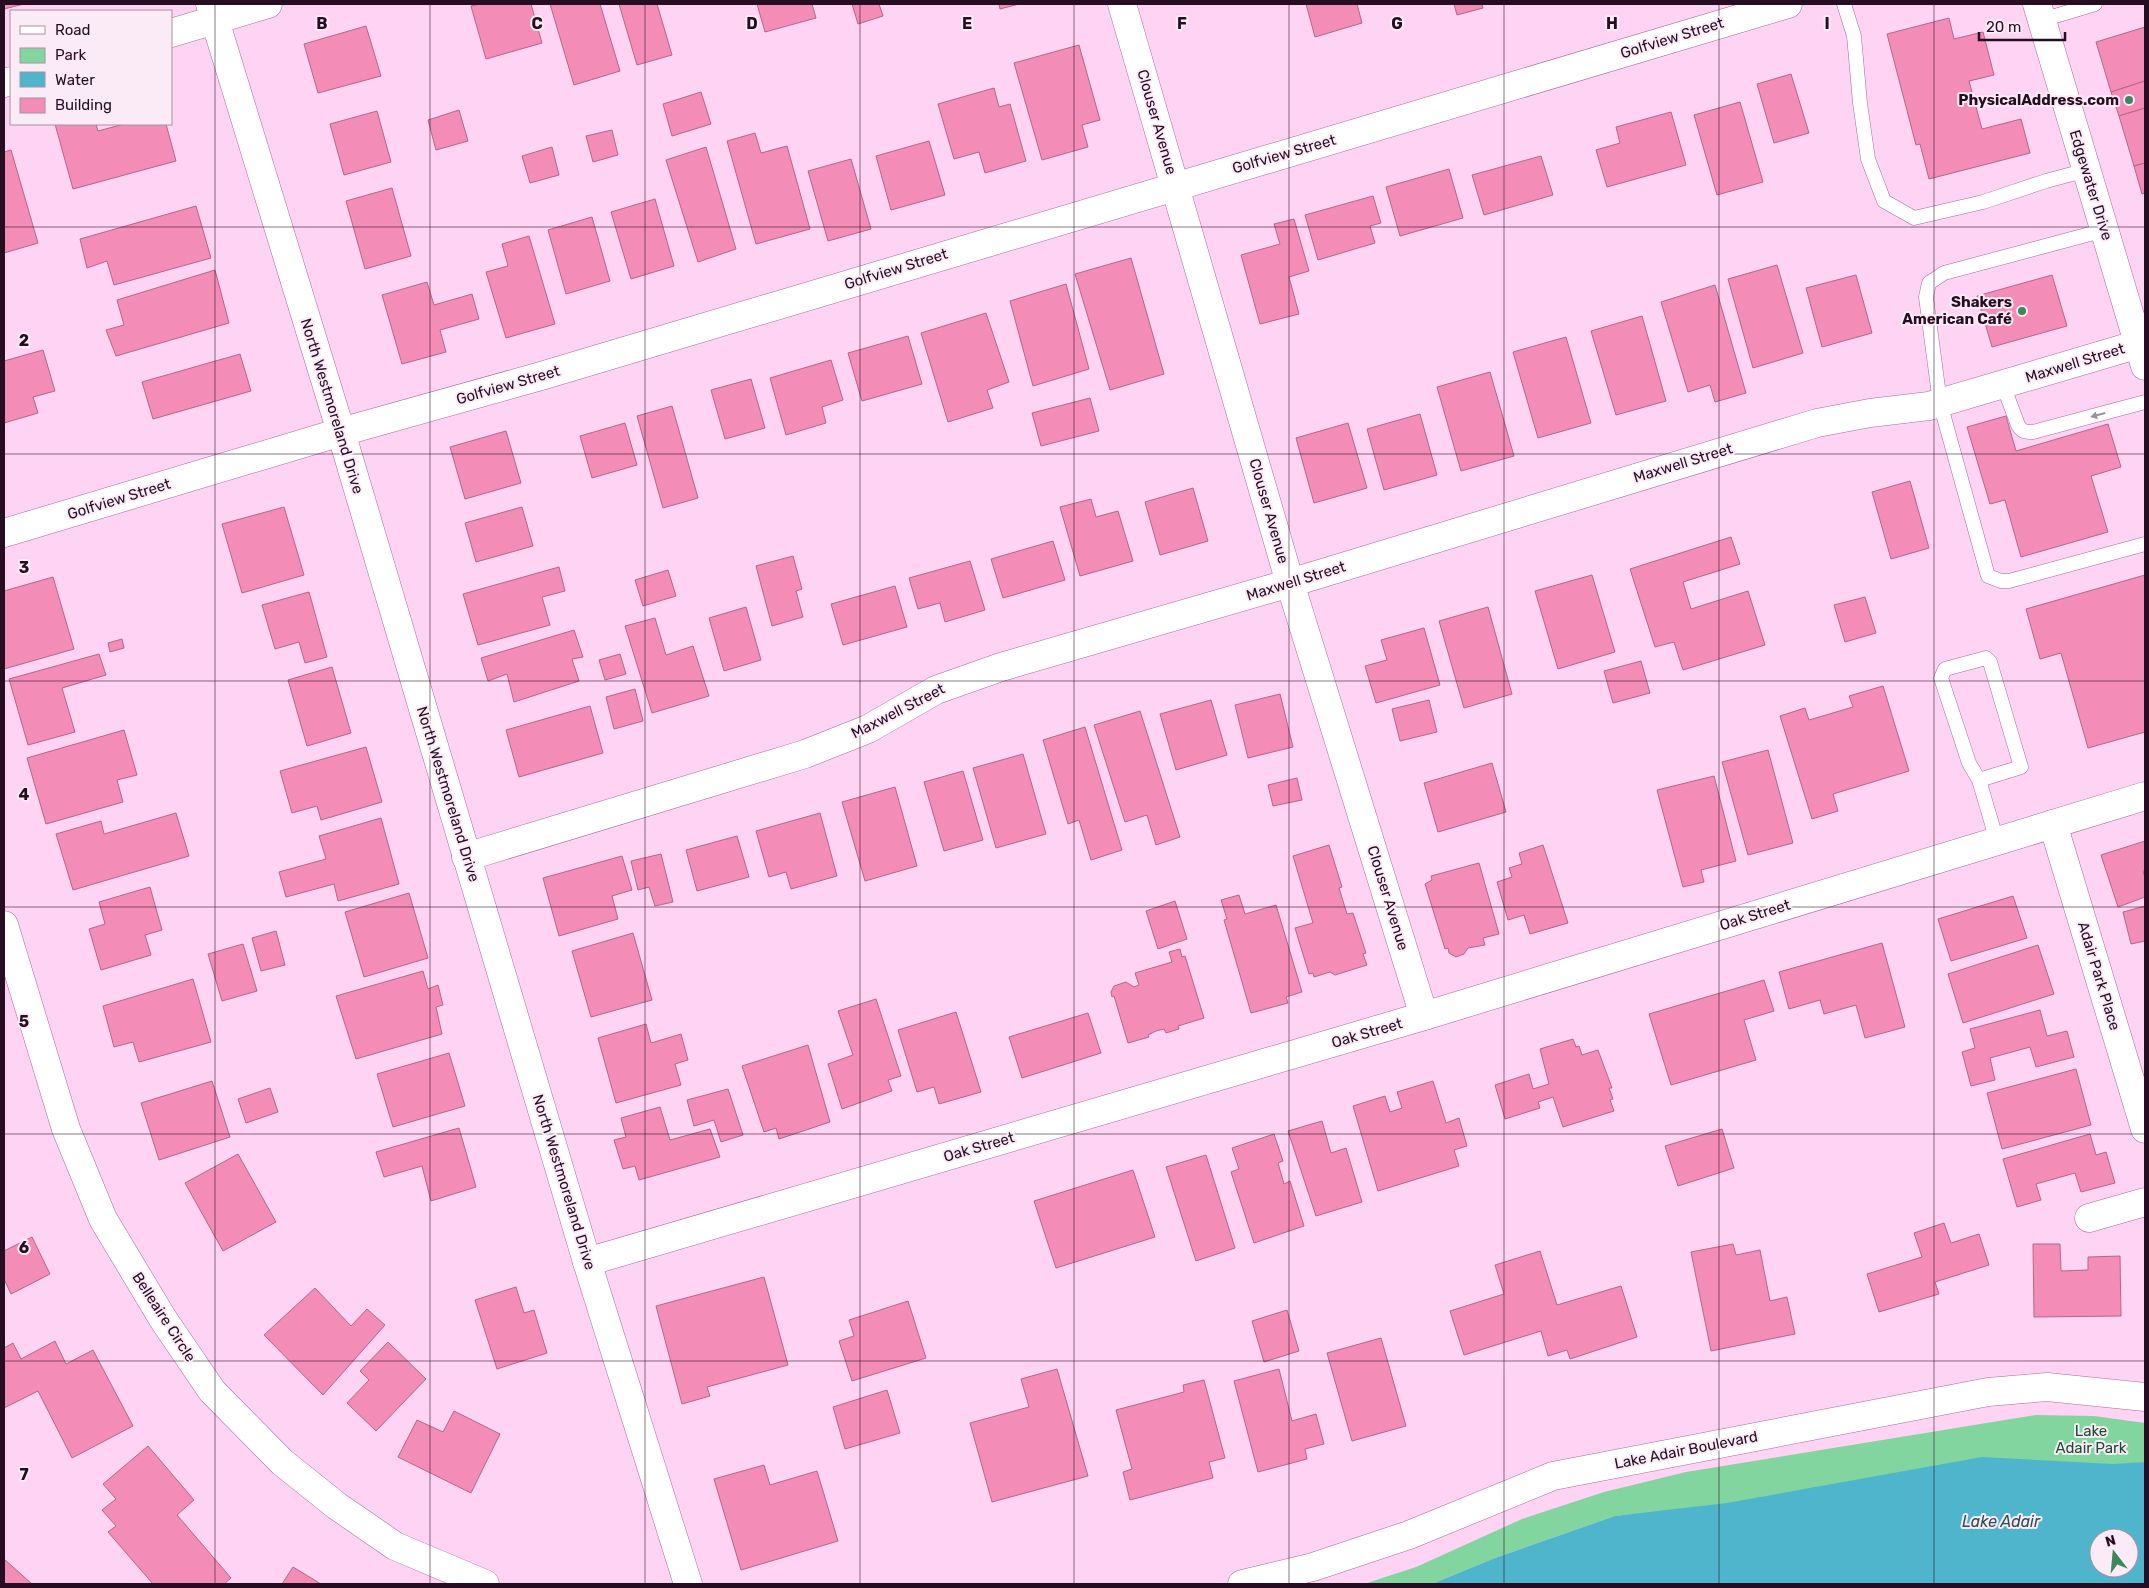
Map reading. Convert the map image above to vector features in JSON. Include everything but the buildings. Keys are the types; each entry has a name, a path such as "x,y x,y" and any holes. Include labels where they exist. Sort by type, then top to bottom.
{"street":[{"path":"172,32 212,12 268,4"},
{"name":"Clouser Avenue","path":"1122,4 1290,583 1424,1016"},
{"name":"Golfview Street","path":"4,533 340,432 541,376 1788,4"},
{"name":"North Westmoreland Drive","path":"212,12 340,432 587,1262 688,1584"},
{"name":"Edgewater Drive","path":"2040,12 2105,230 2137,307 2142,355"},
{"name":"Maxwell Street","path":"466,856 805,754 868,729 936,690 1001,667 1290,583 1817,423 1940,403 2003,385 2142,355"},
{"name":"Oak Street","path":"587,1262 1424,1016 2145,796"},
{"name":"Adair Park Place","path":"2053,824 2145,1129"},
{"name":"Belleaire Circle","path":"4,925 66,1129 103,1219 163,1319 212,1391 282,1462 337,1506 395,1546 485,1584"},
{"path":"2089,1218 2145,1202"},
{"name":"Lake Adair Boulevard","path":"1242,1584 1313,1567 1409,1535 1553,1476 1988,1392 2046,1387 2145,1397"}],"lane":[{"path":"1844,4 1854,36 1860,103 1868,159 1884,201 1914,218 1983,202 2046,181 2087,170"},
{"path":"2040,12 2095,4"},
{"path":"2105,230 1944,273 1929,283 1926,297 1940,403 1988,576 2002,582 2009,581 2145,544"},
{"path":"2003,385 2021,430 2033,432 2145,402"},
{"path":"1979,780 2021,768 1990,662 1986,658 1945,669 1942,673 1942,678 1969,764 1979,780 1997,841"}],"green space":[{"name":"Lake Adair Park","path":"2036,1415 2094,1416 2145,1423 2145,1462 1615,1516 1495,1558 1432,1584 1364,1584 1416,1567 1522,1519 1604,1492 1686,1472"}],"water":[{"name":"Lake Adair","path":"1982,1457 2113,1464 2145,1462 2145,1584 1432,1584 1495,1558 1615,1516 1727,1503"}],"place":[{"name":"PhysicalAddress.com","path":"2129,100"},
{"name":"Shakers American Café","path":"2022,311"}]}
